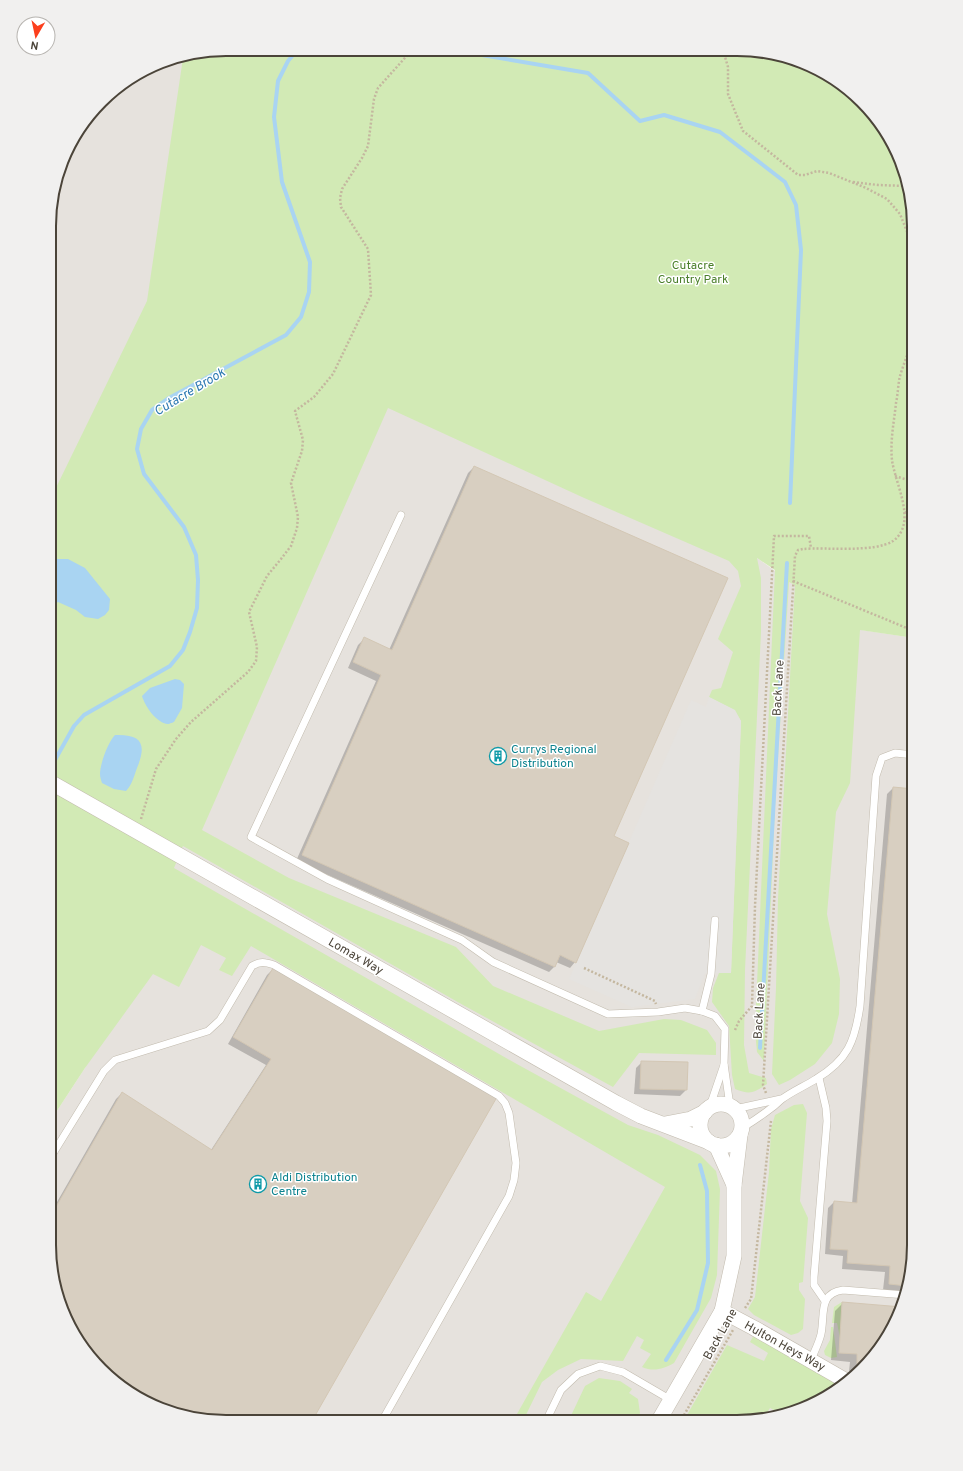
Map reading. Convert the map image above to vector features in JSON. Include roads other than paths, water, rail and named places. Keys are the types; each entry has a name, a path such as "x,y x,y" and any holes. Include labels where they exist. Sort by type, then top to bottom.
{"street":[{"name":"Lomax Way","path":"56,785 616,1103 641,1116 665,1124 712,1144"},
{"path":"662,1415 722,1311 734,1256 734,1185 742,1121 740,1115 733,1108 719,1104 707,1110 700,1125 704,1137 712,1144 734,1185"},
{"name":"Lomax Way","path":"665,1124 691,1119 707,1110"},
{"path":"712,1144 723,1146 730,1144 736,1140 741,1131"},
{"name":"Hulton Heys Way","path":"722,1311 842,1378"}],"lane":[{"path":"401,515 251,837 327,879 462,940 493,962 608,1014 658,1012 685,1008 702,1011 715,1016 725,1029 724,1064 733,1108 770,1105"},
{"path":"741,1131 770,1105 819,1078 845,1055 852,1042 857,1027 860,1006 876,776 882,758 895,753 907,754"},
{"path":"702,1011 711,974 715,920"},
{"path":"56,1149 104,1071 115,1060 208,1031 220,1020 252,966 258,962 266,962 274,965 499,1096 505,1103 509,1113 516,1163 514,1180 509,1196 385,1415"},
{"path":"707,1110 724,1064"},
{"path":"819,1078 826,1108 827,1121 814,1285 825,1301"},
{"path":"811,1360 820,1339 825,1301 829,1295 835,1291 843,1290 900,1294"},
{"path":"549,1415 560,1390 578,1374 600,1366 623,1372 671,1400"}],"water":[{"path":"56,559 68,559 85,568 110,599 109,610 105,615 98,619 85,617 76,610 58,602 56,603"},
{"path":"175,679 180,680 184,684 182,708 174,722 168,724 159,721 155,717 148,709 142,696 150,688"},
{"path":"115,735 131,736 140,742 142,747 140,760 131,783 126,791 114,789 102,783 100,777 101,765 105,753"}],"waterway":[{"name":"Cutacre Brook","path":"56,758 74,726 84,715 170,666 183,650 197,608 198,580 196,555 184,527 144,474 137,449 141,429 152,410 169,398 286,335 301,317 309,292 310,262 282,182 274,117 278,81 292,56"},
{"path":"487,56 588,73 640,121 664,115 720,132 785,182 796,205 801,250 790,503"},
{"path":"760,1048 787,563"},
{"path":"666,1360 697,1310 708,1263 707,1191 700,1165"}],"place":[{"name":"Currys Regional Distribution","path":"498,756"},
{"name":"Aldi Distribution Centre","path":"258,1184"}],"park label":[{"name":"Cutacre Country Park","path":"693,272"}]}
